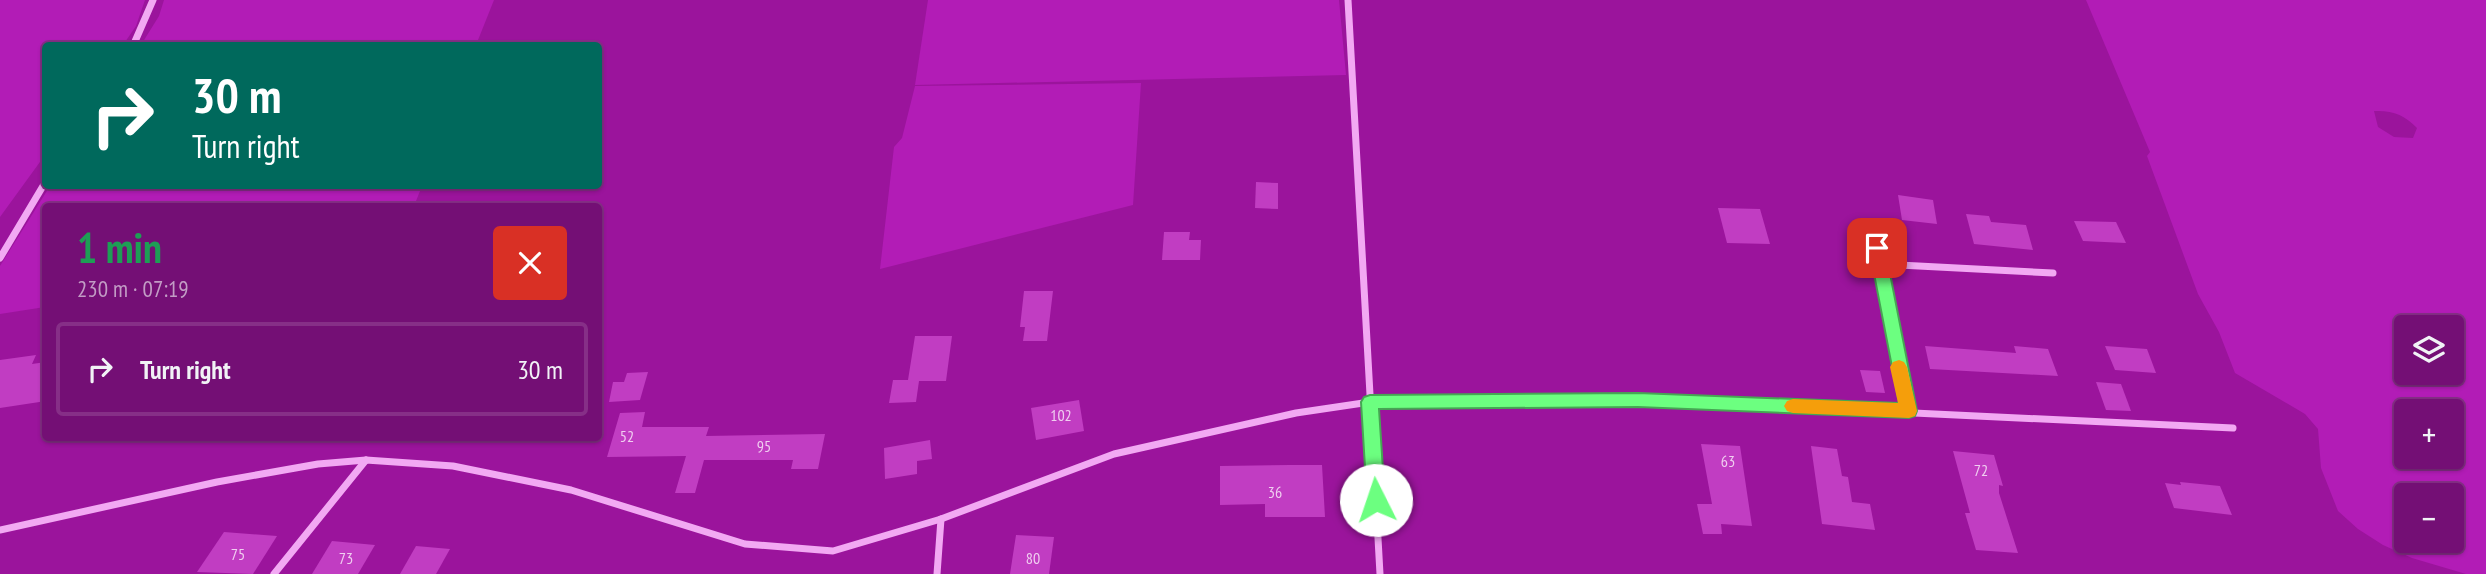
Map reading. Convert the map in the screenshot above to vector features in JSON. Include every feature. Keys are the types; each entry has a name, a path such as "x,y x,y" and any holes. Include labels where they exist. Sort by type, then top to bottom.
{"street":[{"path":"136,42 153,0"},
{"path":"1348,0 1380,574"},
{"path":"0,258 42,188"},
{"path":"1874,232 1909,411"},
{"path":"1880,264 2053,273"},
{"path":"0,530 217,482 318,464 366,460 453,466 571,491 746,544 833,551 941,519 1114,454 1296,413 1370,402 1638,400 2233,428"},
{"path":"274,574 366,460"},
{"path":"937,574 941,519"}],"shaded area":[{"path":"0,0 145,0 136,26 125,42 42,42 42,159 0,217"},
{"path":"164,0 494,0 477,42 143,42 159,16"},
{"path":"928,0 1339,0 1346,75 915,85"},
{"path":"2086,0 2486,0 2486,574 2466,574 2401,553 2464,553 2464,483 2394,483 2394,550 2358,529 2338,511 2321,468 2318,429 2305,414 2235,373 2219,332 2198,294 2147,156 2150,152","holes":["2374,111 2387,111 2408,120 2417,128 2413,138 2394,137 2378,127"]},
{"path":"1141,83 1133,205 880,269 894,147 902,138 915,86"},
{"path":"48,189 421,189 415,203 42,203 42,307 0,314 0,266"}],"building":[{"path":"1256,182 1278,183 1278,209 1255,208"},
{"path":"1898,195 1933,200 1937,224 1902,220"},
{"path":"1718,208 1760,209 1770,244 1727,243"},
{"path":"1966,214 1989,216 1991,222 2026,225 2033,250 1974,244"},
{"path":"2074,221 2116,222 2126,243 2083,241"},
{"path":"1164,232 1190,232 1189,240 1201,240 1200,260 1162,260"},
{"path":"1024,291 1053,291 1047,341 1023,341 1025,327 1020,327"},
{"path":"915,336 952,336 946,381 919,381 916,402 889,403 893,380 908,380"},
{"path":"1925,346 2016,353 2014,346 2048,349 2058,376 1930,369"},
{"path":"2105,346 2147,349 2156,373 2115,370"},
{"path":"36,355 32,364 42,363 42,402 0,408 0,360"},
{"path":"1860,370 1880,371 1885,393 1866,392"},
{"path":"648,372 640,400 609,402 613,382 624,382 627,373"},
{"path":"2096,382 2121,384 2131,411 2106,410"},
{"path":"1079,400 1084,431 1036,440 1031,408"},
{"path":"645,412 642,427 709,427 706,436 825,434 818,469 791,469 793,460 704,460 695,493 675,493 686,456 607,457 620,413"},
{"path":"930,440 932,459 917,461 917,474 885,479 884,448"},
{"path":"1701,444 1740,446 1752,526 1721,524 1722,534 1703,534 1697,504 1712,504"},
{"path":"1811,446 1837,449 1842,476 1848,477 1852,502 1870,504 1875,530 1822,524"},
{"path":"1953,451 1994,455 2003,486 1999,485 1999,493 2018,553 1976,550 1965,513 1970,513"},
{"path":"1322,465 1325,517 1265,517 1265,504 1220,505 1220,466"},
{"path":"2180,482 2220,486 2232,515 2174,508 2165,483 2181,485"},
{"path":"224,532 277,536 253,574 197,572"},
{"path":"1016,535 1054,537 1049,574 1010,574"},
{"path":"332,541 375,545 358,574 312,574"},
{"path":"416,546 450,549 436,574 400,574"}],"slow traffic":[{"path":"1793,406 1909,411 1899,367"}],"route":[{"path":"1376,500 1370,402 1638,400 1909,411 1877,248"}]}
